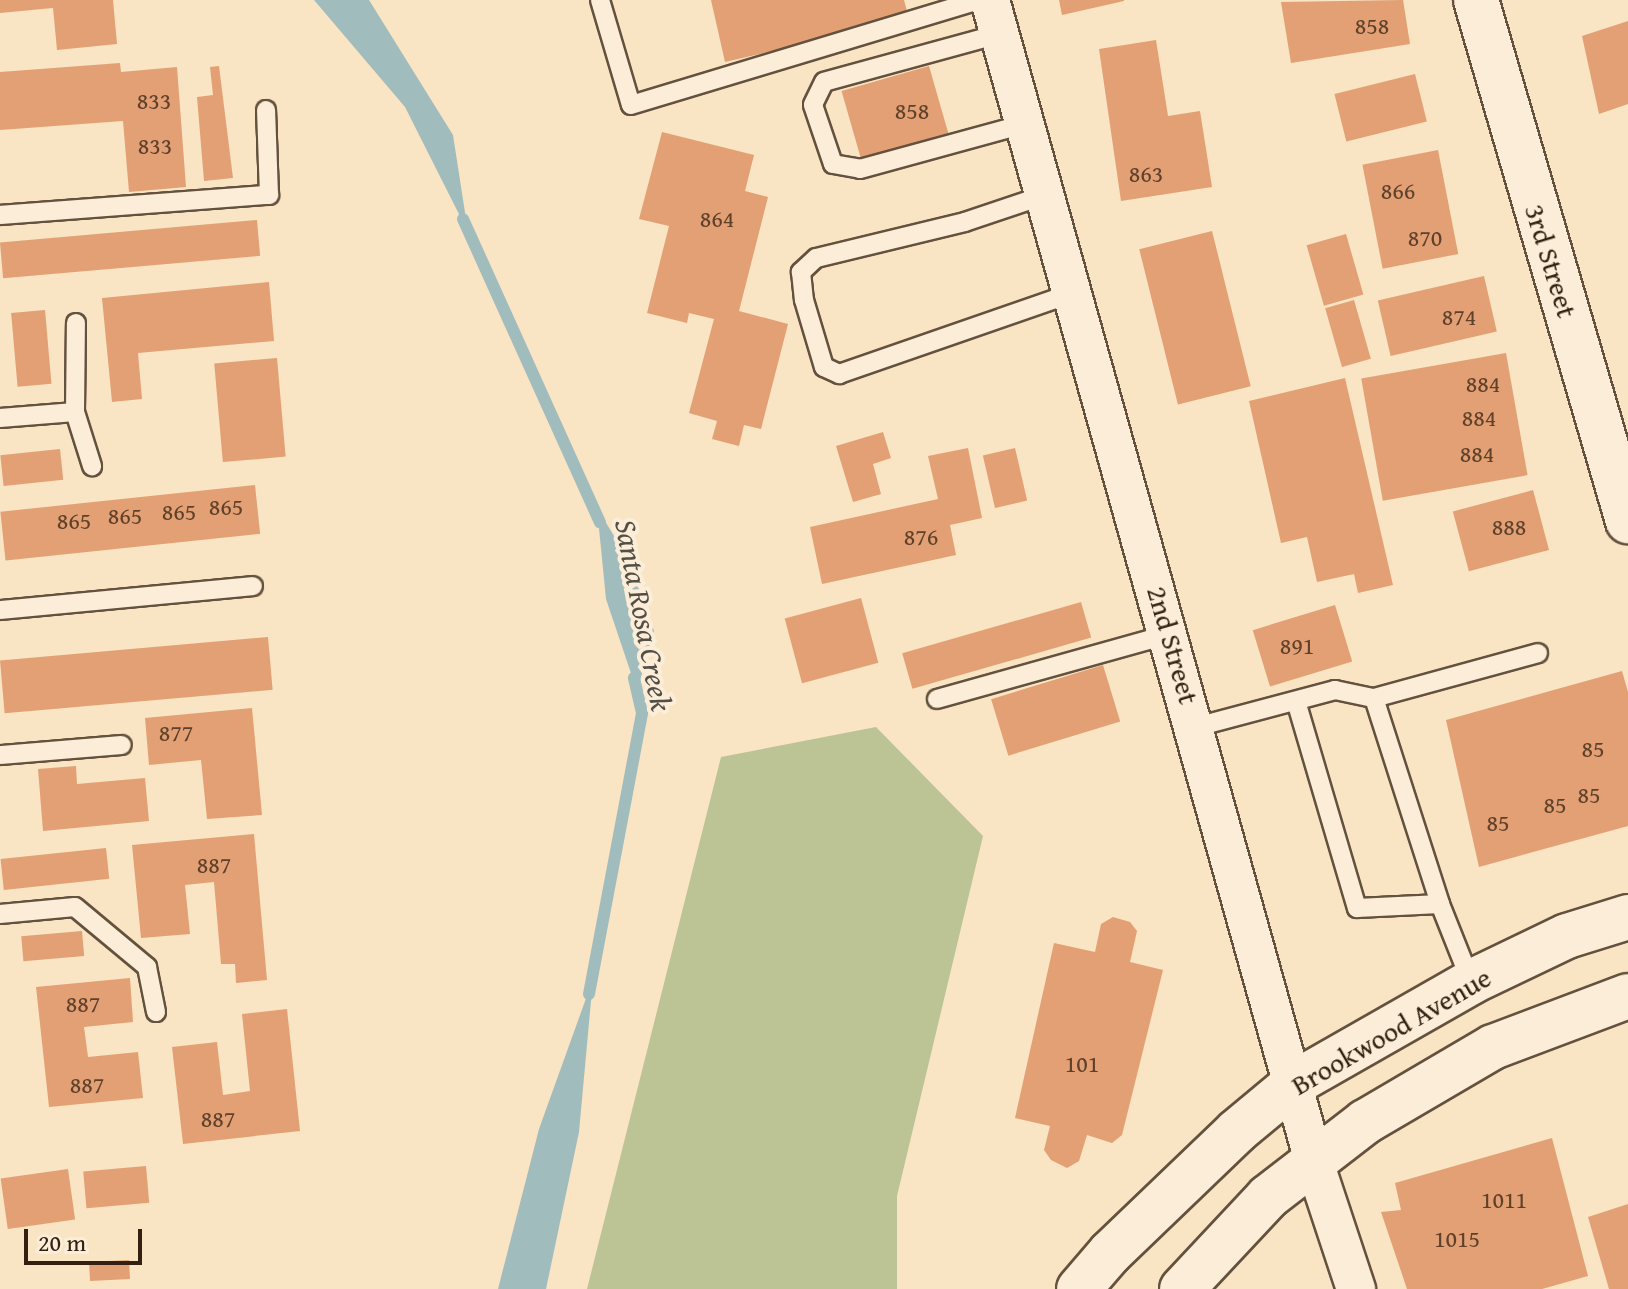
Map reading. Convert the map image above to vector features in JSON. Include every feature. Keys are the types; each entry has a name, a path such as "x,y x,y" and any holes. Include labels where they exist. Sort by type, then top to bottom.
{"street":[{"name":"3rd Street","path":"1476,0 1628,521"},
{"name":"2nd Street","path":"995,17 1296,1082 1315,1165 1356,1289"},
{"name":"Brookwood Avenue","path":"1079,1289 1116,1247 1296,1082 1471,982 1567,936 1628,917"},
{"path":"1182,1289 1268,1197 1315,1165 1365,1122 1493,1047 1628,996"}],"lane":[{"path":"600,0 631,105 979,0"},
{"path":"995,17 824,82 813,105 833,164 860,169 1025,124"},
{"path":"0,215 269,195 266,110"},
{"path":"1045,195 965,222 816,258 801,272 804,300 824,367 839,374 1073,293"},
{"path":"76,323 75,412 92,466"},
{"path":"0,418 75,412"},
{"path":"0,610 253,586"},
{"path":"937,699 1170,634"},
{"path":"1196,727 1335,690 1374,698 1538,653"},
{"path":"1374,698 1440,904 1471,982"},
{"path":"1296,701 1357,908 1440,904"},
{"path":"0,755 122,745"},
{"path":"0,914 75,907 147,967 156,1012"}],"green space":[{"path":"876,727 983,836 897,1196 897,1289 587,1289 721,757"}],"water":[{"path":"314,0 369,0 453,135 468,232 405,107"},
{"path":"597,508 628,559 654,631 637,691 606,599"},
{"path":"593,979 579,1132 546,1289 498,1289 539,1129"}],"building":[{"path":"0,0 113,0 117,44 57,50 53,8 0,13"},
{"path":"711,0 904,0 909,19 725,62"},
{"path":"1059,0 1124,0 1124,1 1062,15"},
{"path":"1403,0 1410,44 1291,63 1281,2"},
{"path":"1628,21 1628,104 1599,114 1582,36"},
{"path":"1156,40 1168,116 1200,111 1212,187 1121,201 1099,49"},
{"path":"120,63 121,72 177,67 186,187 129,192 123,121 0,130 0,72"},
{"path":"219,66 233,178 204,181 197,97 213,95 210,67"},
{"path":"929,66 948,133 861,158 842,91"},
{"path":"1415,74 1427,122 1346,142 1334,94"},
{"path":"662,132 754,155 745,191 768,197 739,311 788,324 761,429 744,425 739,446 712,439 717,421 689,413 714,319 689,313 687,323 647,313 669,226 639,219"},
{"path":"1438,150 1458,254 1383,269 1362,165"},
{"path":"257,220 260,256 3,278 0,242"},
{"path":"1212,231 1251,386 1178,404 1139,249"},
{"path":"1346,234 1363,295 1324,306 1307,245"},
{"path":"1484,276 1497,332 1391,356 1378,301"},
{"path":"269,282 274,341 138,353 142,399 112,402 102,298"},
{"path":"1354,300 1371,359 1342,367 1325,308"},
{"path":"45,310 51,384 18,387 11,313"},
{"path":"1506,353 1528,475 1383,501 1361,379"},
{"path":"277,358 286,457 223,462 214,363"},
{"path":"1345,378 1393,585 1358,593 1354,574 1317,582 1307,537 1281,543 1249,401"},
{"path":"883,432 891,458 873,464 881,494 853,502 836,446"},
{"path":"968,448 982,518 950,525 956,555 822,584 810,527 938,499 928,456"},
{"path":"1015,448 1027,501 995,508 983,455"},
{"path":"60,449 63,480 4,486 0,455"},
{"path":"255,485 260,534 6,560 0,512"},
{"path":"1533,490 1549,550 1469,571 1453,511"},
{"path":"861,598 878,663 802,683 785,618"},
{"path":"1081,602 1091,638 912,689 902,653"},
{"path":"1335,605 1352,661 1270,687 1253,630"},
{"path":"268,637 273,690 5,713 0,660"},
{"path":"1103,665 1120,721 1008,756 991,699"},
{"path":"1622,671 1628,692 1628,826 1479,867 1446,720"},
{"path":"252,708 262,815 207,819 201,760 149,765 145,718"},
{"path":"76,766 77,784 145,778 149,821 43,831 38,769"},
{"path":"254,834 267,980 236,983 235,964 221,964 214,882 185,885 190,934 141,938 132,845"},
{"path":"106,848 109,879 4,890 1,859"},
{"path":"1113,917 1130,922 1137,931 1130,962 1163,970 1122,1135 1112,1143 1087,1135 1079,1161 1067,1168 1051,1160 1044,1150 1050,1126 1015,1118 1054,943 1095,952 1101,924"},
{"path":"82,931 84,956 23,961 21,936"},
{"path":"130,978 133,1022 84,1027 88,1057 138,1052 143,1098 49,1107 36,987"},
{"path":"287,1009 300,1131 183,1144 172,1047 217,1042 223,1095 250,1091 242,1014"},
{"path":"1552,1138 1588,1276 1542,1289 1407,1289 1381,1212 1401,1210 1395,1183"},
{"path":"146,1166 149,1203 86,1208 83,1171"},
{"path":"68,1169 75,1220 8,1229 1,1178"},
{"path":"1628,1204 1628,1289 1609,1289 1588,1217"},
{"path":"129,1260 130,1279 90,1281 89,1262"}],"waterway":[{"name":"Santa Rosa Creek","path":"463,219 600,523"},
{"name":"Santa Rosa Creek","path":"589,994 642,713 634,678"}]}
